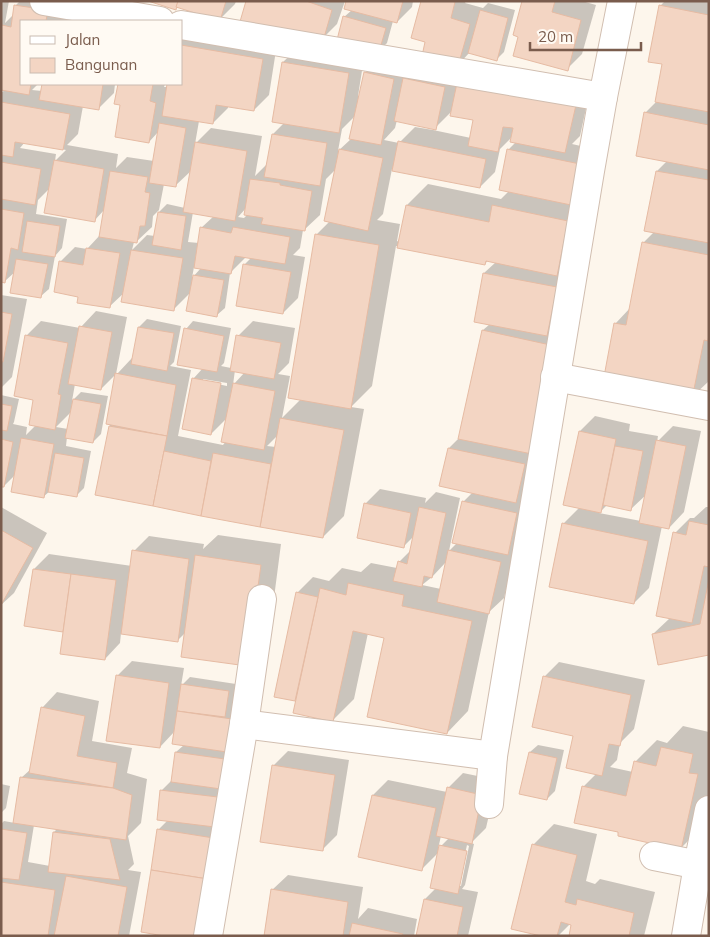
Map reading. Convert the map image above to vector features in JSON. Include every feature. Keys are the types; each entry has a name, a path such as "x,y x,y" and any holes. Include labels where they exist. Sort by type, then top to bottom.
{"street":[{"path":"44,1 154,20"},
{"path":"489,804 493,756 555,377 602,97 622,1"},
{"path":"182,25 602,97"},
{"path":"555,377 709,406"},
{"path":"208,936 244,724 262,599"},
{"path":"244,724 493,756"},
{"path":"686,936 703,866 709,810"},
{"path":"654,856 703,866"}],"building":[{"path":"148,1 178,1 176,10"},
{"path":"178,1 226,1 220,21 176,7"},
{"path":"246,1 306,1 332,10 323,41 239,25"},
{"path":"346,1 403,1 397,23 344,9"},
{"path":"421,1 455,2 451,18 470,24 458,66 422,56 425,42 411,38"},
{"path":"522,1 555,1 552,12 581,20 568,71 513,56 518,37 513,35"},
{"path":"14,5 48,10 46,20 20,20 20,85 31,85 29,95 1,90 1,28 2,25 11,27"},
{"path":"659,5 709,15 709,112 655,102 662,64 648,62"},
{"path":"480,10 508,18 497,61 468,53"},
{"path":"343,16 386,28 379,52 337,40"},
{"path":"182,45 263,59 254,111 216,105 213,124 162,116 167,85 182,85"},
{"path":"282,62 349,73 339,133 272,122"},
{"path":"364,72 394,79 381,145 349,139"},
{"path":"403,78 445,87 436,130 394,121"},
{"path":"457,83 576,105 565,153 510,142 513,128 503,127 498,152 468,146 473,120 450,116"},
{"path":"42,85 103,85 99,110 39,100"},
{"path":"118,85 153,85 150,101 156,103 149,143 115,137 120,105 114,104"},
{"path":"1,102 70,114 63,150 15,142 13,157 1,155"},
{"path":"644,112 709,125 709,170 636,156"},
{"path":"159,123 186,128 176,187 149,183"},
{"path":"272,134 327,143 320,186 264,177"},
{"path":"398,141 486,159 480,188 392,171"},
{"path":"195,142 247,151 235,221 183,212"},
{"path":"339,149 383,158 368,231 324,221"},
{"path":"507,149 580,164 571,205 499,190"},
{"path":"54,160 104,169 95,222 44,213"},
{"path":"1,162 41,169 35,205 1,199"},
{"path":"110,171 148,177 145,192 150,193 145,226 140,226 137,243 99,237"},
{"path":"656,171 709,180 709,243 644,231"},
{"path":"250,179 280,183 280,185 312,191 305,231 261,224 263,218 244,215"},
{"path":"406,205 489,222 492,205 568,221 557,276 486,261 485,265 397,248"},
{"path":"1,209 24,213 18,250 11,248 5,283 1,282"},
{"path":"158,212 186,216 181,250 152,245"},
{"path":"27,221 60,226 55,257 22,252"},
{"path":"200,227 231,233 233,227 290,237 285,264 235,256 231,274 194,268"},
{"path":"315,234 379,245 351,409 288,398"},
{"path":"642,242 709,255 709,335 708,341 704,340 692,399 603,382 614,323 626,325"},
{"path":"86,248 120,253 110,308 77,303 78,297 54,292 59,261 83,265"},
{"path":"131,250 183,258 174,311 121,302"},
{"path":"16,259 48,264 41,298 10,293"},
{"path":"243,264 291,272 283,314 236,306"},
{"path":"483,273 557,287 547,336 474,322"},
{"path":"193,275 224,280 217,317 186,311"},
{"path":"1,312 12,314 3,362 1,362"},
{"path":"79,326 112,332 101,390 68,384"},
{"path":"138,327 174,333 167,371 131,364"},
{"path":"184,328 224,336 217,372 177,365"},
{"path":"482,330 555,346 532,454 458,439"},
{"path":"25,335 68,343 58,394 61,395 55,430 29,425 33,400 14,396"},
{"path":"236,335 281,343 274,379 230,371"},
{"path":"115,373 176,385 167,436 106,424"},
{"path":"192,378 221,383 211,435 182,429"},
{"path":"233,383 275,391 264,450 221,442"},
{"path":"73,399 101,404 93,443 65,438"},
{"path":"1,404 12,406 7,431 1,430"},
{"path":"280,418 344,430 323,538 260,527"},
{"path":"109,426 167,436 153,506 95,495"},
{"path":"579,431 616,439 601,513 563,505"},
{"path":"21,438 54,444 44,498 11,492"},
{"path":"1,439 13,442 4,487 1,487"},
{"path":"656,440 686,446 669,529 639,523"},
{"path":"615,446 643,451 631,511 603,505"},
{"path":"448,448 525,464 516,503 439,486"},
{"path":"164,451 211,461 201,516 153,506"},
{"path":"55,453 84,458 77,497 48,492"},
{"path":"213,453 271,464 260,527 201,516"},
{"path":"462,501 517,513 508,555 452,543"},
{"path":"364,503 411,513 404,548 357,538"},
{"path":"419,507 446,513 432,578 424,576 422,587 393,581 398,561 407,564"},
{"path":"689,521 709,525 709,567 704,566 692,623 656,616 673,532 686,535"},
{"path":"562,523 648,541 634,604 549,587"},
{"path":"1,530 33,548 1,605"},
{"path":"132,550 189,559 178,642 121,634"},
{"path":"448,550 501,562 489,614 437,602"},
{"path":"195,555 261,565 247,666 181,657"},
{"path":"33,569 71,574 63,632 24,626"},
{"path":"71,574 116,580 105,660 60,654"},
{"path":"709,579 709,655 658,665 652,634 700,624"},
{"path":"348,583 404,595 402,606 472,621 447,734 367,717 384,638 353,631 333,722 293,713 320,588 346,595"},
{"path":"296,592 318,597 295,701 274,697"},
{"path":"116,675 169,683 160,748 106,741"},
{"path":"543,676 631,695 620,746 609,744 602,776 566,768 573,736 532,727"},
{"path":"181,684 229,691 225,717 177,711"},
{"path":"41,707 85,716 77,756 117,763 113,788 29,773"},
{"path":"177,711 232,719 227,752 172,744"},
{"path":"661,747 693,754 689,773 698,774 681,850 618,836 618,832 574,823 582,786 626,796 634,761 656,766"},
{"path":"175,752 232,760 228,790 171,782"},
{"path":"529,752 557,758 547,800 519,794"},
{"path":"272,765 335,775 323,851 260,842"},
{"path":"20,777 113,788 132,795 126,840 13,823"},
{"path":"447,787 482,795 472,844 436,836"},
{"path":"160,790 226,798 223,828 157,820"},
{"path":"372,795 436,808 422,871 358,857"},
{"path":"1,829 27,833 19,880 1,878"},
{"path":"157,829 220,839 214,880 151,870"},
{"path":"53,832 110,839 120,880 48,872"},
{"path":"532,844 577,855 565,902 576,905 577,899 634,913 629,936 569,936 571,925 561,922 557,936 541,936 511,929"},
{"path":"439,845 467,851 458,894 430,888"},
{"path":"151,870 214,880 205,936 164,936 141,932"},
{"path":"66,876 127,887 118,936 54,936"},
{"path":"1,882 55,890 48,936 1,936"},
{"path":"271,889 348,902 343,936 264,936"},
{"path":"424,899 463,907 457,936 416,936"},
{"path":"352,923 403,934 402,936 349,936"}]}
